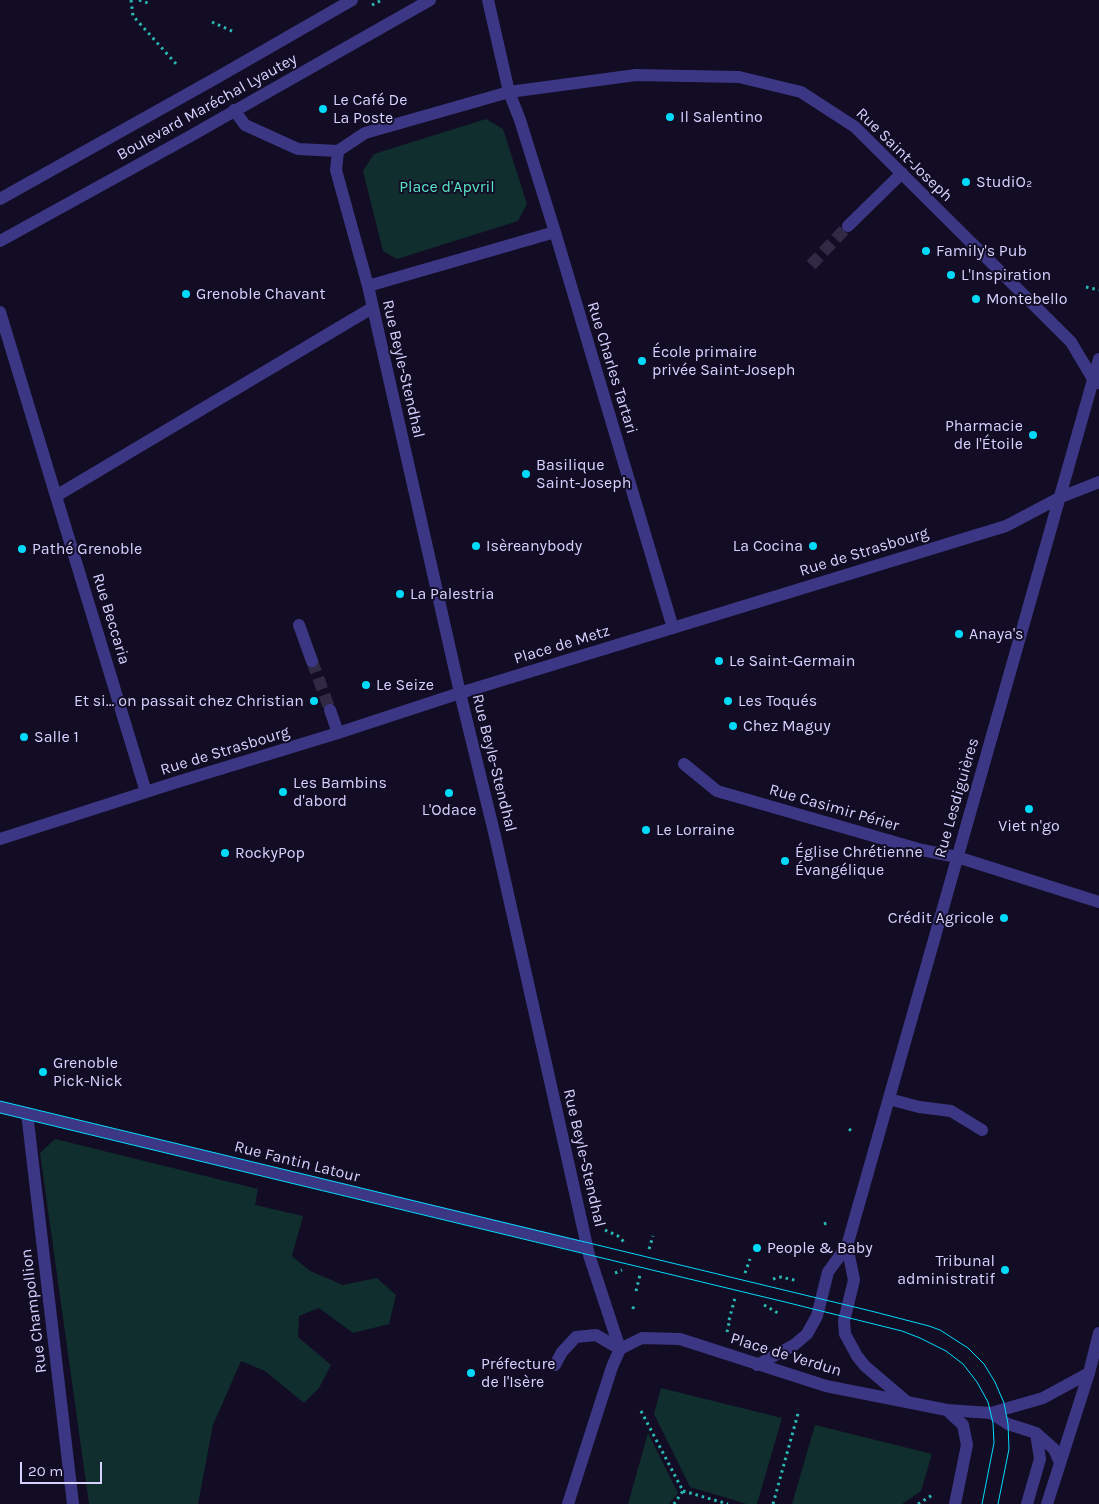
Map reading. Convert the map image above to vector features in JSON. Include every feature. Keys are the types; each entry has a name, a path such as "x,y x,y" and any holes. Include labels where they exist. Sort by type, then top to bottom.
{"street":[{"name":"Boulevard Maréchal Lyautey","path":"0,199 352,0"},
{"name":"Boulevard Maréchal Lyautey","path":"0,241 430,0"},
{"path":"338,152 336,170 368,286 555,232 510,92 488,0"},
{"name":"Rue Saint-Joseph","path":"510,92 636,75 738,77 801,92 855,127 902,173 1071,342 1096,382"},
{"path":"234,110 245,125 298,149 338,152 365,133 510,92"},
{"path":"848,226 902,173"},
{"name":"Rue Charles Tartari","path":"555,232 673,628"},
{"name":"Rue Beyle-Stendhal","path":"368,286 460,693 490,815 587,1248"},
{"path":"56,496 372,308"},
{"name":"Rue Beccaria","path":"0,312 146,792"},
{"name":"Rue Lesdiguières","path":"757,1365 794,1345 807,1334 817,1316 828,1272 847,1246 957,857 1096,382 1099,358"},
{"name":"Rue de Strasbourg","path":"673,628 1006,526 1061,497 1099,482"},
{"path":"299,625 312,662"},
{"name":"Place de Metz","path":"460,693 673,628"},
{"name":"Rue de Strasbourg","path":"0,839 460,693"},
{"path":"330,710 338,733"},
{"name":"Rue Casimir Périer","path":"684,764 716,791 922,850 957,857 1099,902"},
{"path":"889,1099 951,1111 982,1130"},
{"name":"Rue Fantin Latour","path":"0,1107 587,1248"},
{"name":"Rue Champollion","path":"27,1114 73,1504"},
{"name":"Rue Lesdiguières","path":"847,1246 854,1280 844,1321 846,1334 857,1356 865,1366 908,1402"},
{"path":"568,1504 612,1367 620,1349 587,1248"},
{"path":"1048,1504 1060,1463 1094,1373 1099,1333"},
{"path":"555,1365 562,1352 576,1336 596,1336 620,1349"},
{"name":"Place de Verdun","path":"620,1349 642,1338 680,1339 826,1386 947,1410 991,1413 1043,1398 1094,1373"},
{"path":"947,1410 963,1425 968,1445 955,1504"},
{"name":"Place de Verdun","path":"991,1413 1008,1424 1036,1433 1054,1449 1060,1463"},
{"path":"1027,1504 1040,1459 1036,1433"}],"path":[{"path":"132,0 133,16 178,66"},
{"path":"138,0 148,3"},
{"path":"212,22 234,32"},
{"path":"1086,287 1099,290"},
{"path":"849,1129 854,1133"},
{"path":"824,1224 829,1222"},
{"path":"602,1229 618,1236 624,1244"},
{"path":"649,1250 652,1236"},
{"path":"745,1273 750,1259"},
{"path":"636,1291 640,1275"},
{"path":"773,1280 781,1276 798,1281"},
{"path":"727,1332 735,1298"},
{"path":"633,1309 634,1303"},
{"path":"764,1305 778,1313"},
{"path":"773,1504 799,1410"},
{"path":"641,1411 683,1491 728,1504"},
{"path":"674,1504 683,1491"},
{"path":"918,1504 934,1494"}],"green space":[{"name":"Place d'Apvril","path":"486,119 503,129 527,204 518,221 397,259 383,251 363,171 374,154"},
{"path":"55,1139 258,1189 255,1205 303,1216 292,1256 310,1271 343,1285 377,1278 396,1295 389,1324 353,1333 319,1308 299,1316 298,1337 331,1365 319,1388 304,1403 265,1371 241,1361 213,1425 198,1504 89,1504 40,1153"},
{"path":"661,1388 782,1418 757,1504 747,1504 690,1487 654,1414"},
{"path":"815,1425 932,1454 921,1491 902,1504 792,1504"},
{"path":"648,1433 678,1493 669,1504 628,1504"}],"tunnel":[{"path":"811,265 848,226"},
{"path":"312,661 330,710"}],"tram line":[{"path":"0,1101 871,1311 940,1330 968,1348 984,1364 995,1382 1004,1403 1008,1424 1009,1449 998,1504"},
{"path":"0,1113 785,1302 902,1331 920,1338 946,1351 963,1364 977,1382 988,1402 993,1423 994,1443 982,1504"}],"place":[{"name":"Le Café De La Poste","path":"323,109"},
{"name":"Il Salentino","path":"670,117"},
{"name":"StudiO₂","path":"966,182"},
{"name":"Family's Pub","path":"926,251"},
{"name":"L'Inspiration","path":"951,275"},
{"name":"Grenoble Chavant","path":"186,294"},
{"name":"Montebello","path":"976,299"},
{"name":"École primaire privée Saint-Joseph","path":"642,361"},
{"name":"Pharmacie de l'Étoile","path":"1033,435"},
{"name":"Basilique Saint-Joseph","path":"526,474"},
{"name":"Isèreanybody","path":"476,546"},
{"name":"La Cocina","path":"813,546"},
{"name":"Pathé Grenoble","path":"22,549"},
{"name":"La Palestria","path":"400,594"},
{"name":"Anaya's","path":"959,634"},
{"name":"Le Saint-Germain","path":"719,661"},
{"name":"Le Seize","path":"366,685"},
{"name":"Et si... on passait chez Christian","path":"314,701"},
{"name":"Les Toqués","path":"728,701"},
{"name":"Chez Maguy","path":"733,726"},
{"name":"Salle 1","path":"24,737"},
{"name":"Les Bambins d'abord","path":"283,792"},
{"name":"L'Odace","path":"449,793"},
{"name":"Viet n'go","path":"1029,809"},
{"name":"Le Lorraine","path":"646,830"},
{"name":"RockyPop","path":"225,853"},
{"name":"Église Chrétienne Évangélique","path":"785,861"},
{"name":"Crédit Agricole","path":"1004,918"},
{"name":"Grenoble Pick-Nick","path":"43,1072"},
{"name":"People & Baby","path":"757,1248"},
{"name":"Tribunal administratif","path":"1005,1270"},
{"name":"Préfecture de l'Isère","path":"471,1373"}]}
